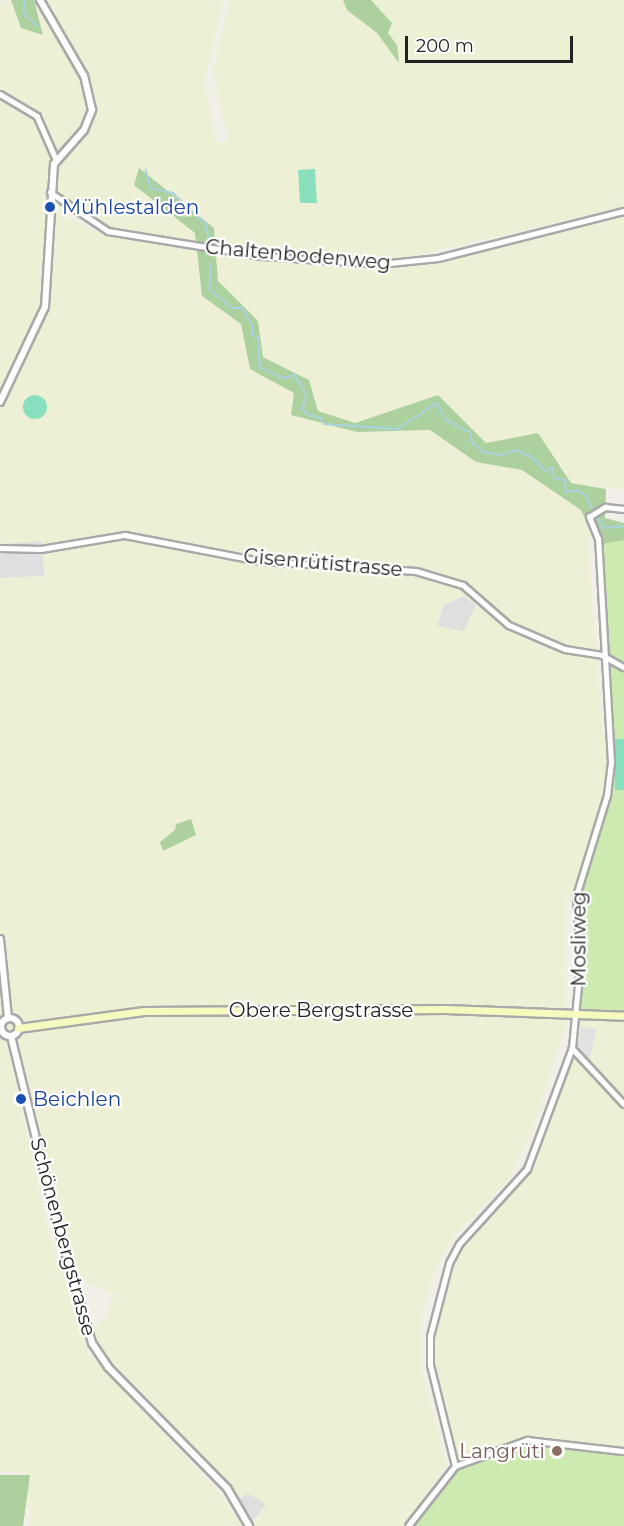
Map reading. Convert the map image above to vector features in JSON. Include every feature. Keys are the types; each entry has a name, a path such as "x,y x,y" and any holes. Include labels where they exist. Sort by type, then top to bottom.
{"main road":[{"name":"Obere Bergstrasse","path":"18,1028 144,1011 411,1009 624,1016"}],"street":[{"path":"0,402 45,307 50,192 56,159 87,124 91,96 81,69 40,0"},
{"path":"0,94 37,116 56,159"},
{"name":"Chaltenbodenweg","path":"50,192 108,231 263,256 380,264 438,258 624,211"},
{"name":"Mosliweg","path":"455,1466 429,1350 443,1283 459,1244 527,1169 572,1048 578,1014 576,896 607,795 611,762 610,691 602,655 598,539 589,517 605,507 624,509"},
{"name":"Gisenrütistrasse","path":"0,549 47,548 125,535 260,561 417,571 463,585 508,625 565,649 602,655 624,667"},
{"path":"0,939 8,1018 18,1028 11,1036 0,1027 8,1018"},
{"name":"Schönenbergstrasse","path":"11,1036 89,1337 108,1367 226,1488 249,1526"},
{"path":"572,1048 624,1104"},
{"path":"408,1526 455,1466 534,1438 624,1452"}],"shaded area":[{"path":"41,541 45,576 0,578 0,544"},
{"path":"464,596 476,605 464,632 437,626 443,605"},
{"path":"581,1026 597,1029 588,1064 577,1050"},
{"path":"247,1493 267,1504 252,1522 240,1499"}],"green space":[{"path":"11,0 21,27 43,35 36,0 77,68 82,66 47,0 224,0 204,84 217,143 228,140 213,71 229,0 624,0 624,490 571,483 537,433 486,443 438,395 355,423 318,411 309,380 263,357 258,321 218,281 216,254 257,261 247,249 215,244 214,228 139,169 134,185 195,233 196,243 116,230 40,205 106,235 197,251 202,296 241,324 250,369 294,393 291,415 357,432 430,430 476,462 522,470 581,510 594,536 588,536 603,738 624,737 624,889 565,901 567,1021 533,1129 508,1181 453,1237 433,1274 420,1327 422,1369 447,1465 404,1526 253,1526 266,1504 247,1493 240,1499 96,1347 90,1334 107,1316 112,1296 121,1297 77,1279 18,1044 0,1025 0,578 45,576 41,541 0,544 0,96 22,104 0,91 0,4","holes":["619,190 609,217 394,270 279,262 281,249 397,260 609,210","463,596 476,605 464,631 437,626 443,605"]},
{"path":"11,0 34,0 43,35 21,28"},
{"path":"343,0 371,0 392,23 388,33 397,45 399,63 377,33 347,10"},
{"path":"139,168 214,228 218,281 258,321 263,357 309,380 318,411 355,423 438,395 486,443 538,433 571,483 606,489 605,518 624,523 624,540 598,545 581,510 522,470 476,462 430,430 357,432 291,415 294,393 250,369 241,324 202,296 195,233 134,185"},
{"path":"315,169 317,203 300,203 298,170"},
{"path":"35,395 43,399 47,407 43,415 35,419 27,415 23,407 27,399"},
{"path":"598,539 624,540 624,1013 578,1014 576,896 607,795 611,762"},
{"path":"614,739 624,739 624,790 615,790"},
{"path":"191,819 196,835 163,851 160,842 175,830 176,824"},
{"path":"578,1014 624,1019 624,1451 455,1466 429,1350 443,1283 459,1244 527,1169 572,1048"},
{"path":"0,1037 6,1041 48,1228 88,1353 217,1490 242,1526 30,1526 26,1472 0,1472"},
{"path":"543,1438 624,1451 624,1526 410,1526 455,1466"},
{"path":"0,1475 30,1475 23,1526 0,1526"}],"waterway":[{"path":"25,0 24,13 38,26"},
{"path":"146,170 151,188 173,193 206,224 209,237"},
{"path":"211,263 210,289 233,308 242,308 253,325 252,334 259,338 260,367 283,378 295,375 307,395 303,409 309,415 321,418 324,424 398,429 437,403 446,420 471,433 472,442 484,452 503,455 516,450 532,457 546,471 552,467 555,479 566,480 566,492 578,490 586,495 594,512"},
{"path":"597,515 604,528 624,526"}],"place":[{"name":"Mühlestalden","path":"50,207"},
{"name":"Beichlen","path":"21,1099"},
{"name":"Langrüti","path":"557,1451"}]}
